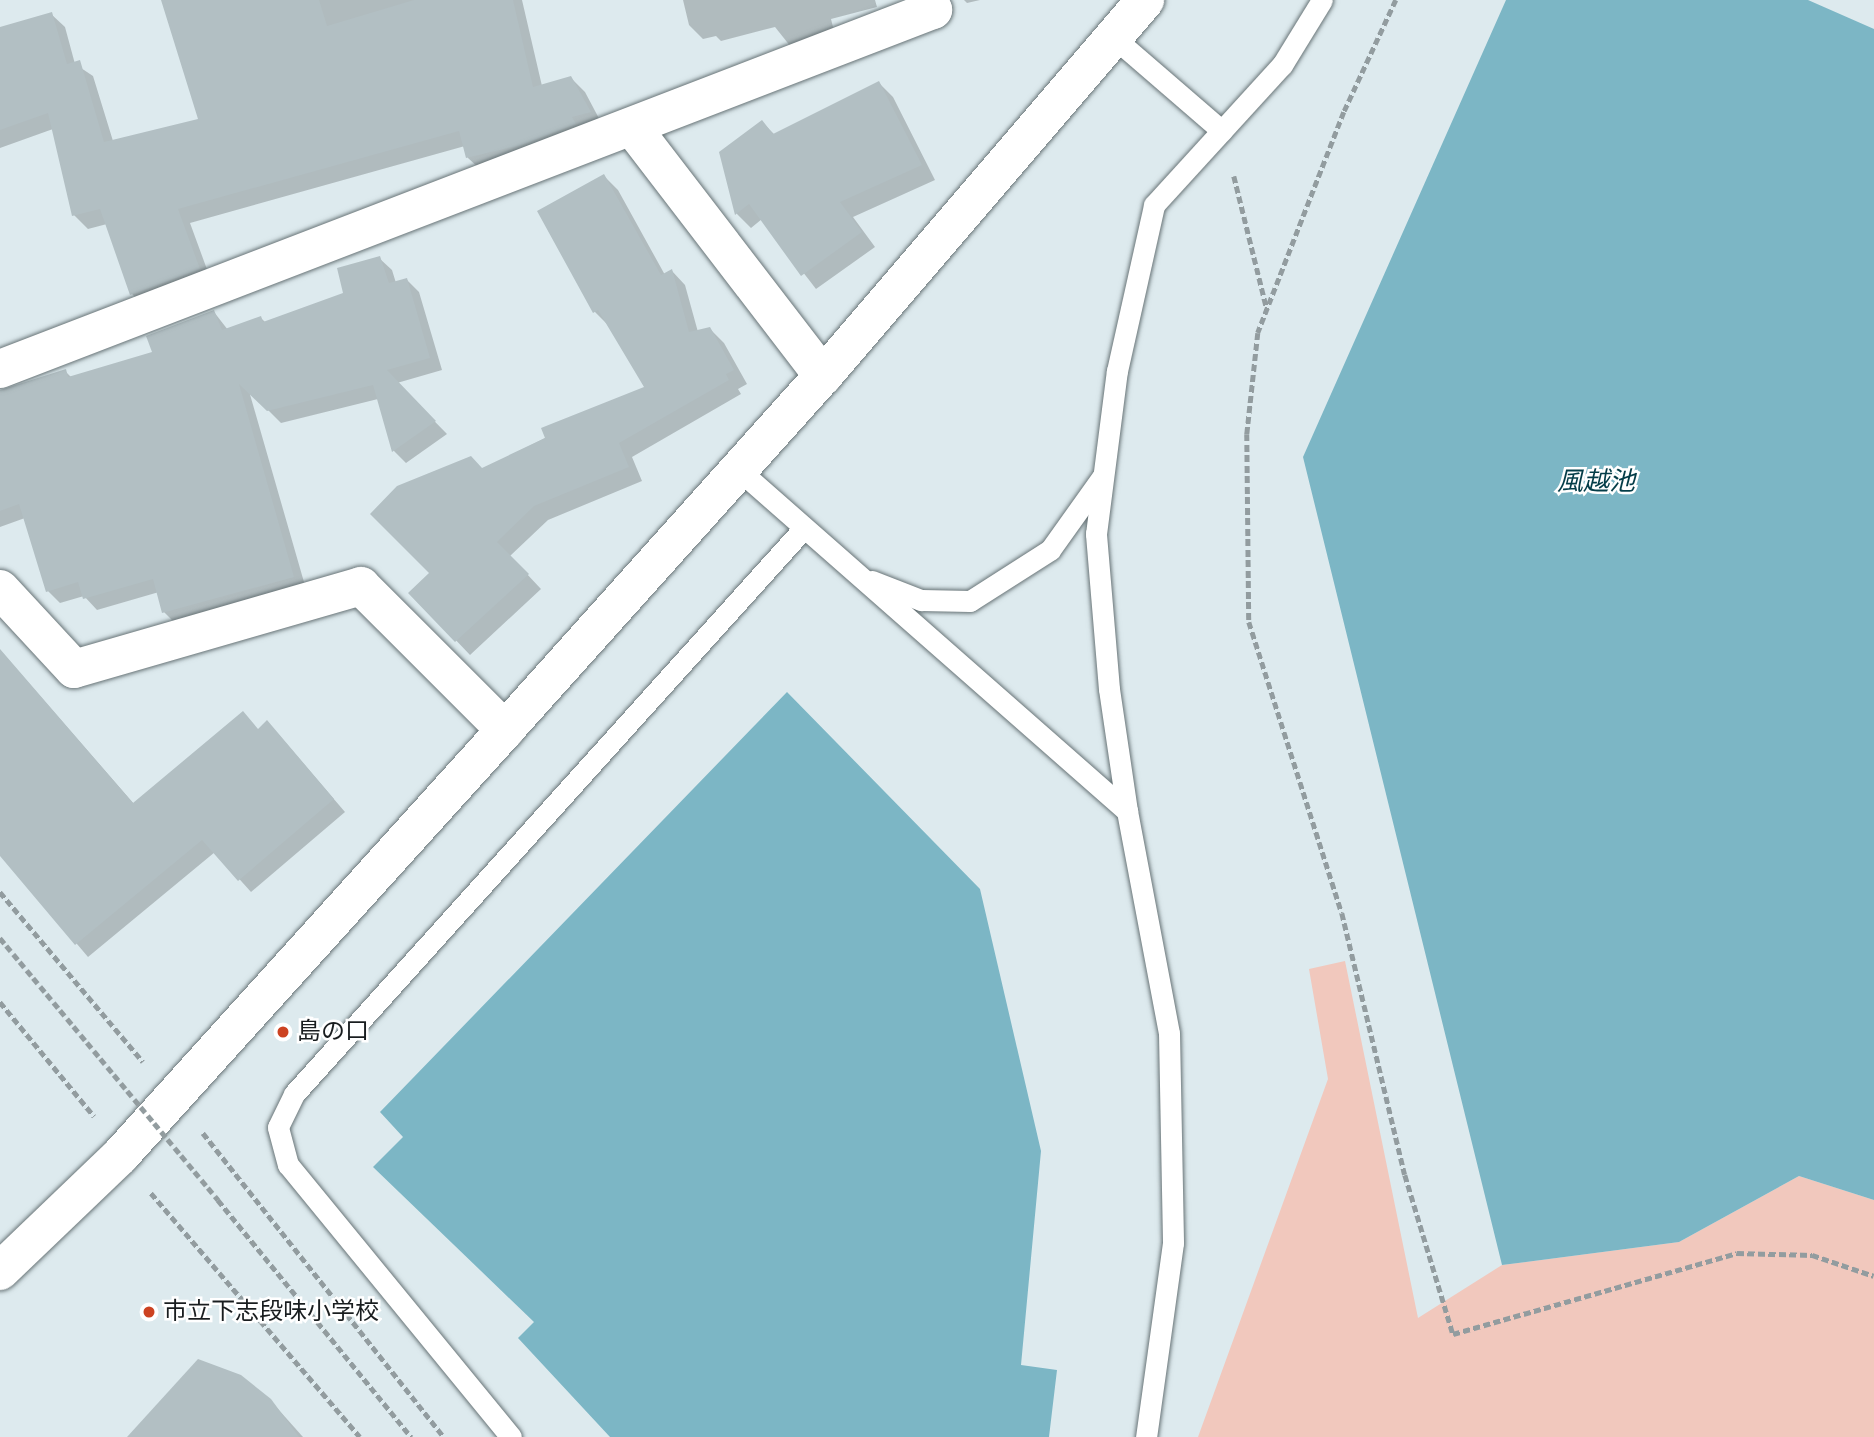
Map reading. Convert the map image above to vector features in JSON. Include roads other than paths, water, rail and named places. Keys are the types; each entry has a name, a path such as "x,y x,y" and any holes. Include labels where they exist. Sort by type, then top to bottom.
{"street":[{"path":"0,369 933,10 928,0"},
{"path":"0,1271 120,1156 506,730 823,376 1145,0"},
{"path":"632,127 823,376"},
{"path":"0,589 74,670 361,586 506,730"}],"lane":[{"path":"1146,1437 1173,1243 1169,1034 1127,811 1109,690 1096,534 1103,475 1117,371 1154,205 1282,65 1322,0"},
{"path":"1112,36 1222,131"},
{"path":"740,470 1127,811"},
{"path":"858,576 921,600 970,601 1050,550 1103,475"},
{"path":"511,1437 288,1165 278,1127 293,1094 804,528"}],"water":[{"name":"風越池","path":"1506,0 1808,0 1874,29 1874,1200 1799,1176 1679,1242 1502,1265 1303,457"},
{"path":"787,692 980,889 1041,1151 1021,1365 1057,1370 1049,1437 610,1437 518,1338 534,1322 373,1167 403,1137 380,1112"}],"place":[{"name":"島の口","path":"283,1032"},
{"name":"市立下志段味小学校","path":"149,1312"}]}
